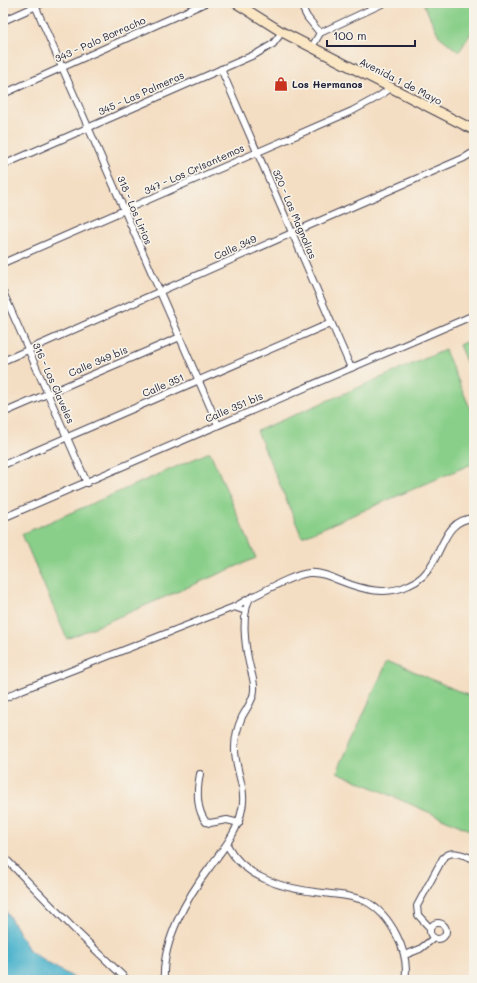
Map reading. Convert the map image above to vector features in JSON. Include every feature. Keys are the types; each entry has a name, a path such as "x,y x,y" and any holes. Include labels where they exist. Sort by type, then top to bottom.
{"main road":[{"name":"Avenida 1 de Mayo","path":"236,3 282,32 474,130"}],"street":[{"path":"3,21 35,5 43,3"},
{"name":"343 - Palo Borracho","path":"3,94 205,3"},
{"path":"300,3 306,17 320,33"},
{"path":"312,47 320,33 384,3"},
{"name":"318 - Los Lirios","path":"35,5 218,425"},
{"name":"345 - Las Palmeras","path":"3,165 256,54 273,44 282,32"},
{"name":"320 - Las Magnolias","path":"222,69 351,368"},
{"name":"347 - Los Crisantemos","path":"3,263 352,111 391,88"},
{"name":"Calle 349","path":"3,360 464,158 474,152"},
{"name":"316 - Los Claveles","path":"3,292 87,483"},
{"name":"Calle 351 bis","path":"3,518 474,315"},
{"name":"Calle 351","path":"3,465 331,323"},
{"name":"Calle 349 bis","path":"3,413 180,337"},
{"path":"3,699 19,691 234,606 300,574 326,574 354,586 371,591 389,591 410,585 427,572 445,536 452,527 459,521 474,518"},
{"path":"164,980 165,961 177,920 196,888 227,845 238,823 244,800 236,764 235,747 242,718 254,691 245,637 246,611 250,598"},
{"path":"234,606 246,611"},
{"path":"200,774 197,788 202,818 206,822 210,823 227,820 238,823"},
{"path":"227,845 233,856 242,864 255,874 267,880 300,889 349,896 364,901 375,908 392,927 405,955 405,980"},
{"path":"430,928 434,924 439,923 444,925 446,935 442,939 434,938 430,934 430,928 418,915 417,906 443,858 446,855 456,853 474,859"},
{"path":"3,856 78,933 127,980"},
{"path":"405,955 420,949 434,938"}],"green space":[{"path":"423,3 474,3 474,28 459,52 439,36"},
{"path":"474,338 474,380 459,345"},
{"path":"445,350 474,417 474,463 302,537 257,431"},
{"path":"210,452 256,558 67,639 22,534"},
{"path":"388,660 474,698 474,832 337,772"}],"water":[{"path":"3,906 29,950 49,964 78,980 3,980"}],"place":[{"name":"Los Hermanos","path":"281,84"}]}
